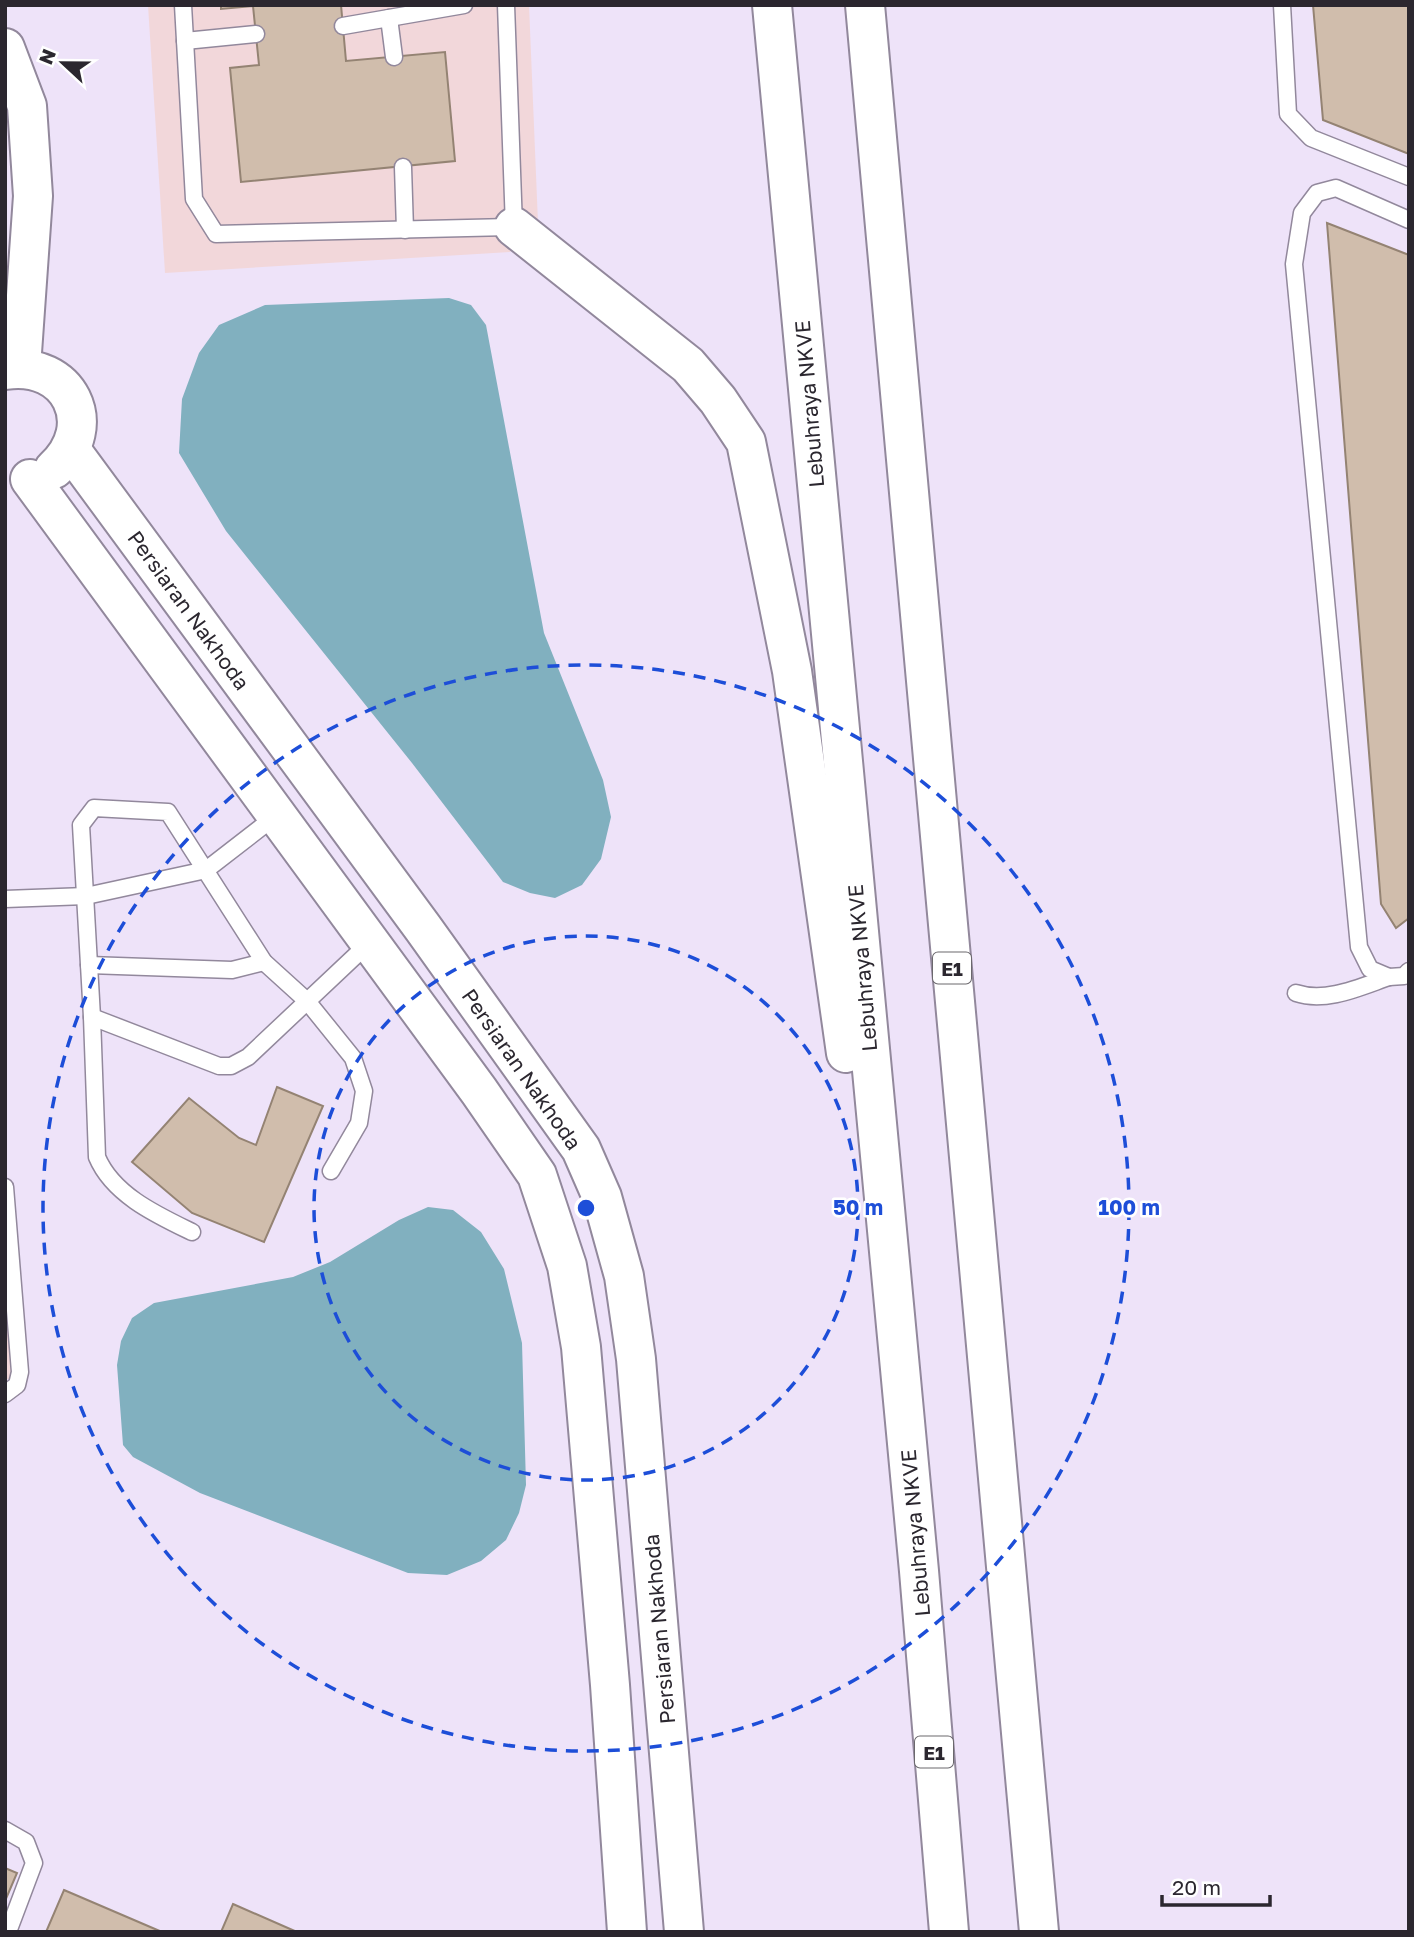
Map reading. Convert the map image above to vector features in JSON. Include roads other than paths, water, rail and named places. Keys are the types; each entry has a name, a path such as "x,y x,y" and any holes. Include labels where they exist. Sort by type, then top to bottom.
{"main road":[{"name":"Lebuhraya NKVE","path":"772,5 919,1571 949,1932"},
{"name":"E1","path":"865,5 1039,1932"},
{"path":"5,48 27,106 33,195 13,369 37,370 52,377 65,388 73,402 77,418 76,435 71,450 54,469 18,478 276,815 479,1091 537,1175 567,1266 581,1347 609,1672 627,1932"},
{"path":"514,227 688,365 718,400 746,442 792,671 919,1571"},
{"name":"Persiaran Nakhoda","path":"71,450 581,1149 602,1197 624,1276 636,1359 684,1932"}],"lane":[{"path":"183,5 194,199 216,234 514,227 506,5"},
{"path":"343,26 464,5"},
{"path":"1282,5 1288,114 1311,138 1409,177"},
{"path":"389,18 394,57"},
{"path":"185,41 256,34"},
{"path":"403,167 405,230"},
{"path":"1389,977 1370,969 1359,947 1294,264 1302,212 1317,193 1336,188 1409,220"},
{"path":"192,1232 145,1209 103,1172 97,1157 81,825 94,808 168,812 264,961 307,1001 353,1058 364,1091 359,1123 331,1171"},
{"path":"5,899 86,896 206,870 276,815"},
{"path":"92,1017 219,1066 230,1066 248,1056 370,942"},
{"path":"89,965 233,970 264,961"},
{"path":"1296,993 1307,996 1341,993 1389,977 1404,976 1409,971"},
{"path":"5,1187 20,1372 17,1385 5,1394"},
{"path":"5,1830 26,1842 34,1863 8,1932"}],"water":[{"path":"449,298 471,305 486,325 544,633 603,780 611,817 601,859 582,885 555,898 530,893 503,882 412,763 226,531 179,453 182,399 199,353 219,325 265,305"},
{"path":"428,1207 453,1210 481,1232 504,1269 522,1343 526,1485 519,1513 506,1540 481,1561 447,1575 408,1573 200,1493 133,1457 123,1445 117,1365 121,1341 132,1318 154,1303 293,1277 330,1262 399,1220"}]}
